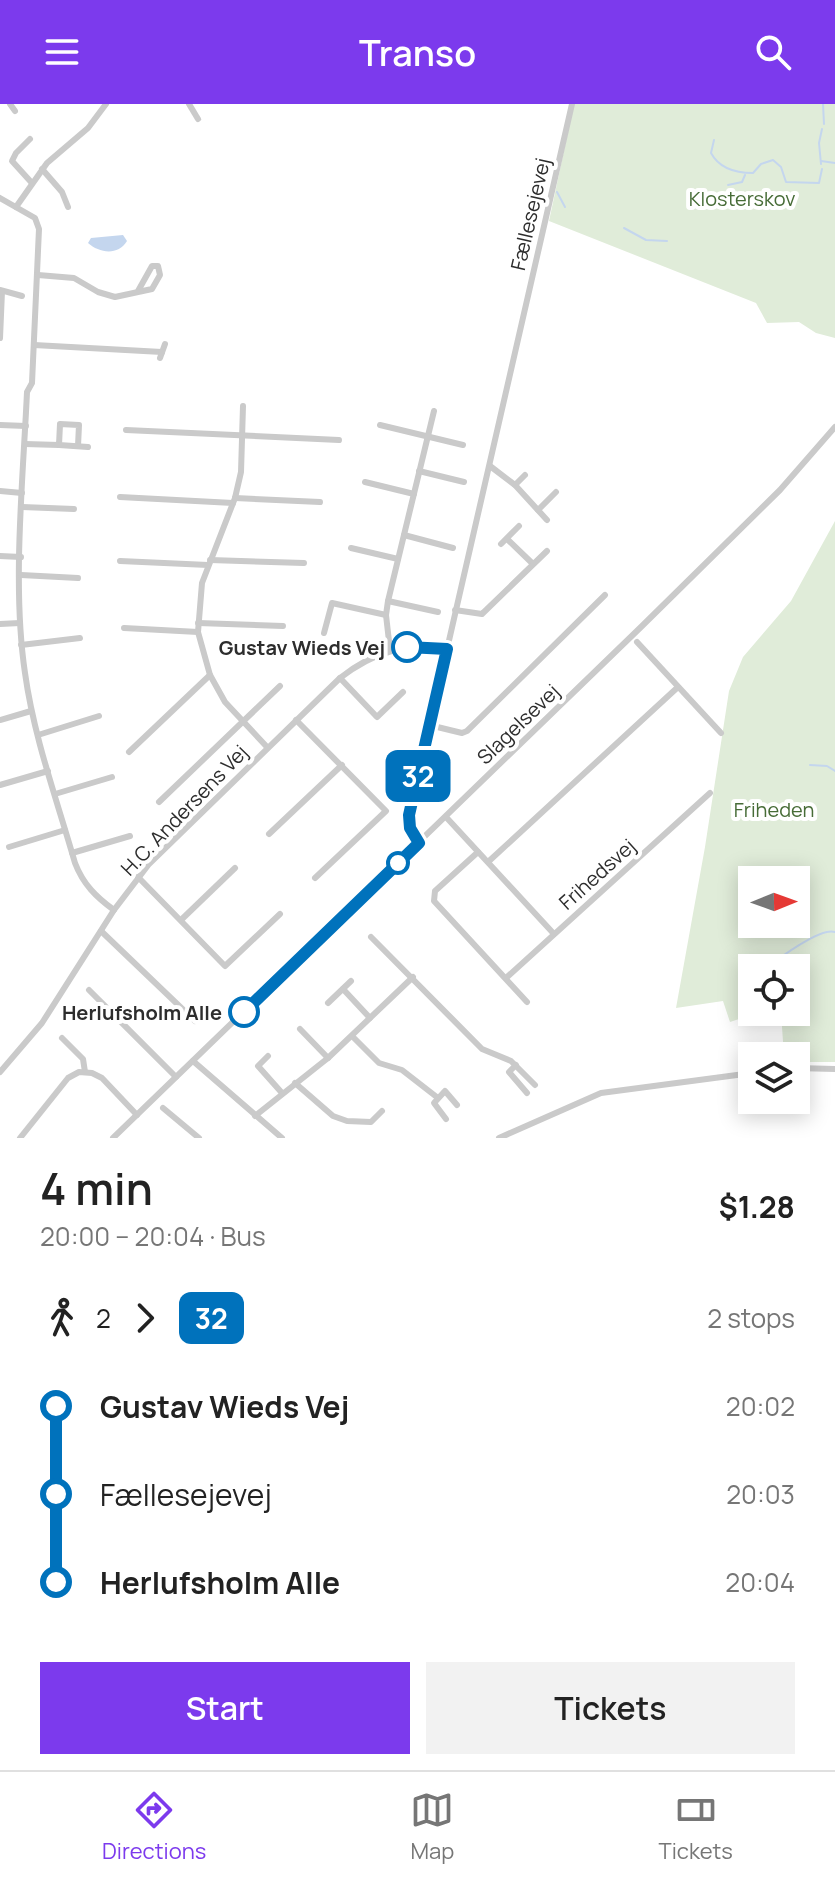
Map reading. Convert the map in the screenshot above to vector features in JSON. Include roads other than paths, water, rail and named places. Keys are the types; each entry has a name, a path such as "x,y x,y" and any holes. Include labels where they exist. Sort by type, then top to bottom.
{"street":[{"path":"10,104 15,111"},
{"path":"16,207 42,169 88,128 106,104"},
{"path":"189,104 198,119"},
{"name":"Fællesejevej","path":"419,843 410,828 409,815 572,104"},
{"path":"30,139 12,161 31,182"},
{"path":"42,169 58,185 68,207"},
{"path":"0,198 35,218 39,224 32,383 27,392 22,493 20,623 31,711 72,853 85,884 114,910"},
{"path":"38,275 74,278 115,297 152,289 160,275 158,266 152,266 138,291"},
{"path":"0,338 1,291 22,296"},
{"path":"34,345 161,355 165,344"},
{"path":"243,406 241,472 234,501 209,562 199,601 198,632 210,675 225,702 267,747"},
{"path":"390,650 386,615 388,601 434,411"},
{"path":"59,445 60,424 79,425 78,446"},
{"path":"0,425 26,426"},
{"path":"380,425 463,445"},
{"name":"Slagelsevej","path":"113,1138 780,490 835,427"},
{"path":"126,430 339,440"},
{"path":"25,444 88,447"},
{"path":"490,466 515,485 547,520"},
{"path":"419,471 464,482"},
{"path":"515,485 525,475"},
{"path":"365,482 414,494"},
{"path":"0,491 22,493"},
{"path":"538,510 556,492"},
{"path":"120,497 320,502"},
{"path":"22,507 74,509"},
{"path":"519,526 504,541 533,564"},
{"path":"404,535 453,548"},
{"path":"351,548 398,559"},
{"path":"455,610 482,614 547,551"},
{"path":"0,556 21,557"},
{"path":"120,561 304,563"},
{"path":"21,575 78,578"},
{"path":"429,725 462,733 467,731 605,595"},
{"path":"388,601 438,612"},
{"path":"324,633 332,603 386,615"},
{"path":"0,624 20,623"},
{"path":"198,623 283,626"},
{"path":"124,628 198,632"},
{"path":"21,645 80,638"},
{"path":"637,642 721,733"},
{"name":"H.C. Andersens Vej","path":"0,1072 42,1023 138,877 267,747 356,665 390,650 422,646 447,649"},
{"path":"129,752 210,675"},
{"path":"340,678 377,717 403,692"},
{"path":"159,802 280,686"},
{"path":"488,862 678,687"},
{"path":"0,720 31,711"},
{"path":"38,735 99,716"},
{"path":"296,720 386,811 315,878"},
{"path":"269,834 342,765"},
{"path":"0,785 48,771"},
{"path":"55,794 112,777"},
{"name":"Frihedsvej","path":"506,978 710,793"},
{"path":"446,817 554,934"},
{"path":"9,847 65,830"},
{"path":"72,853 130,836"},
{"path":"478,852 435,891 434,901 527,1002"},
{"path":"181,920 235,868"},
{"path":"138,877 225,966 280,914"},
{"path":"101,931 195,1021"},
{"path":"371,937 482,1049 516,1065 535,1085"},
{"path":"255,1116 328,1058 413,977"},
{"path":"328,1003 351,981"},
{"path":"343,989 370,1018"},
{"path":"89,990 176,1077"},
{"path":"300,1029 328,1058"},
{"path":"352,1036 379,1063 402,1070 438,1098"},
{"path":"62,1038 83,1059 85,1072"},
{"path":"268,1056 258,1066 282,1093"},
{"path":"193,1061 282,1138"},
{"path":"516,1065 509,1072 527,1093"},
{"path":"810,1068 835,1069"},
{"path":"20,1138 68,1078 85,1072 102,1078 137,1115"},
{"path":"499,1138 601,1093 738,1075"},
{"path":"295,1083 340,1119 371,1122 382,1111"},
{"path":"446,1119 434,1103 445,1091 457,1105"},
{"path":"163,1108 199,1138"}],"water":[{"path":"123,235 127,241 114,251 103,251 88,243 91,238"}],"waterway":[{"path":"823,104 824,124"},
{"path":"821,164 819,143 822,129"},
{"path":"714,140 711,153 714,158 734,171 753,173 761,164 773,160 781,167 786,182 819,183 822,169"},
{"path":"821,161 835,163"},
{"path":"728,185 742,182 745,175"},
{"path":"557,192 565,207"},
{"path":"624,228 646,240 667,241"},
{"path":"810,765 827,766 835,771"},
{"path":"786,954 820,934 835,932"}],"place":[{"name":"Gustav Wieds Vej","path":"407,647"},
{"name":"Herlufsholm Alle","path":"244,1012"}],"park label":[{"name":"Klosterskov","path":"742,198"},
{"name":"Friheden","path":"774,809"}]}
